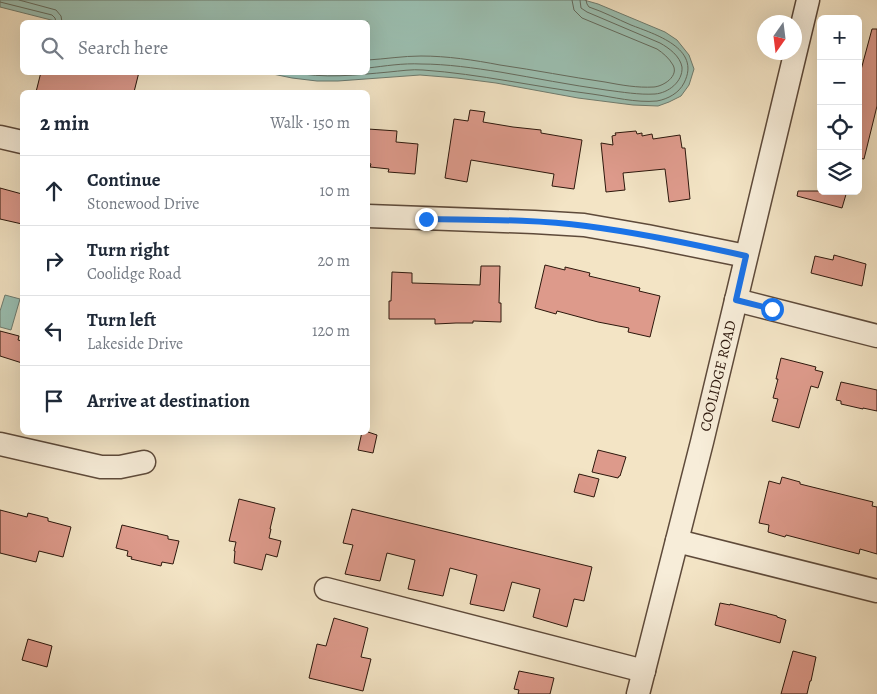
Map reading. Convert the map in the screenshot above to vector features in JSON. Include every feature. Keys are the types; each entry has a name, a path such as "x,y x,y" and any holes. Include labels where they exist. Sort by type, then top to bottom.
{"street":[{"name":"COOLIDGE ROAD","path":"638,694 702,442 808,0"},
{"path":"0,137 20,142"},
{"path":"370,216 584,225 746,256"},
{"path":"736,300 877,336"},
{"path":"0,444 101,468 120,467 144,462"},
{"path":"677,541 877,591"},
{"path":"326,589 644,671"}],"water":[{"path":"0,0 584,0 665,32 677,40 689,55 694,69 689,85 681,96 658,106 578,98 496,83 420,75 317,81 278,75 370,75 370,20 51,20 0,7"},
{"path":"5,295 20,299 11,330 0,327 0,311"}],"building":[{"path":"872,29 877,29 877,106 864,159 862,159 862,66"},
{"path":"40,75 138,75 134,90 36,90"},
{"path":"470,110 485,112 483,122 541,130 541,133 582,140 574,189 552,186 554,174 471,160 467,182 445,178 454,119 468,121"},
{"path":"370,129 397,131 396,142 418,144 415,174 388,172 389,169 370,167"},
{"path":"636,131 637,134 642,133 642,136 652,134 653,139 680,135 682,148 685,148 690,199 669,202 665,169 623,173 625,190 606,192 601,143 613,145 612,136 616,135 615,133"},
{"path":"0,188 20,193 20,224 0,219"},
{"path":"798,191 817,191 817,195 846,195 842,208 797,196"},
{"path":"834,255 866,264 862,286 811,273 815,256 833,260"},
{"path":"545,265 565,270 565,267 590,273 589,276 640,288 639,291 660,296 650,337 628,332 629,328 557,311 556,314 535,308"},
{"path":"481,266 500,266 499,303 501,303 501,322 473,321 473,323 435,324 435,319 389,319 392,272 412,273 412,283 480,285"},
{"path":"0,331 19,336 20,362 0,356"},
{"path":"781,358 816,367 815,370 823,372 818,388 811,386 799,428 772,421 778,399 773,398"},
{"path":"841,382 877,390 877,411 841,404 841,401 836,400"},
{"path":"370,433 377,435 373,453 358,450 361,435 370,435"},
{"path":"598,450 626,457 618,478 592,472"},
{"path":"579,474 599,479 594,497 574,492"},
{"path":"782,477 800,482 800,484 873,502 872,506 877,507 877,554 860,549 859,554 768,532 769,525 759,523 769,481 780,484"},
{"path":"239,499 275,508 269,538 281,541 277,557 266,554 262,570 234,563 236,542 229,541"},
{"path":"352,509 592,567 584,601 574,599 567,627 533,617 540,589 512,582 504,611 470,604 477,575 450,568 443,596 408,589 415,560 387,553 380,581 345,574 353,545 343,543"},
{"path":"0,510 27,517 28,513 71,527 63,557 39,551 36,562 0,553"},
{"path":"122,525 168,536 168,539 179,541 173,564 162,562 161,566 131,559 132,557 127,556 128,551 116,548"},
{"path":"720,603 777,616 786,620 780,643 715,625"},
{"path":"334,618 368,628 361,657 371,659 363,691 309,678 317,644 326,646"},
{"path":"28,639 52,646 47,667 22,660"},
{"path":"793,651 816,657 807,694 781,694"},
{"path":"519,671 554,678 550,694 518,694 519,690 514,689"}],"route":[{"path":"426,219 584,225 746,256 736,300 772,309"}]}
